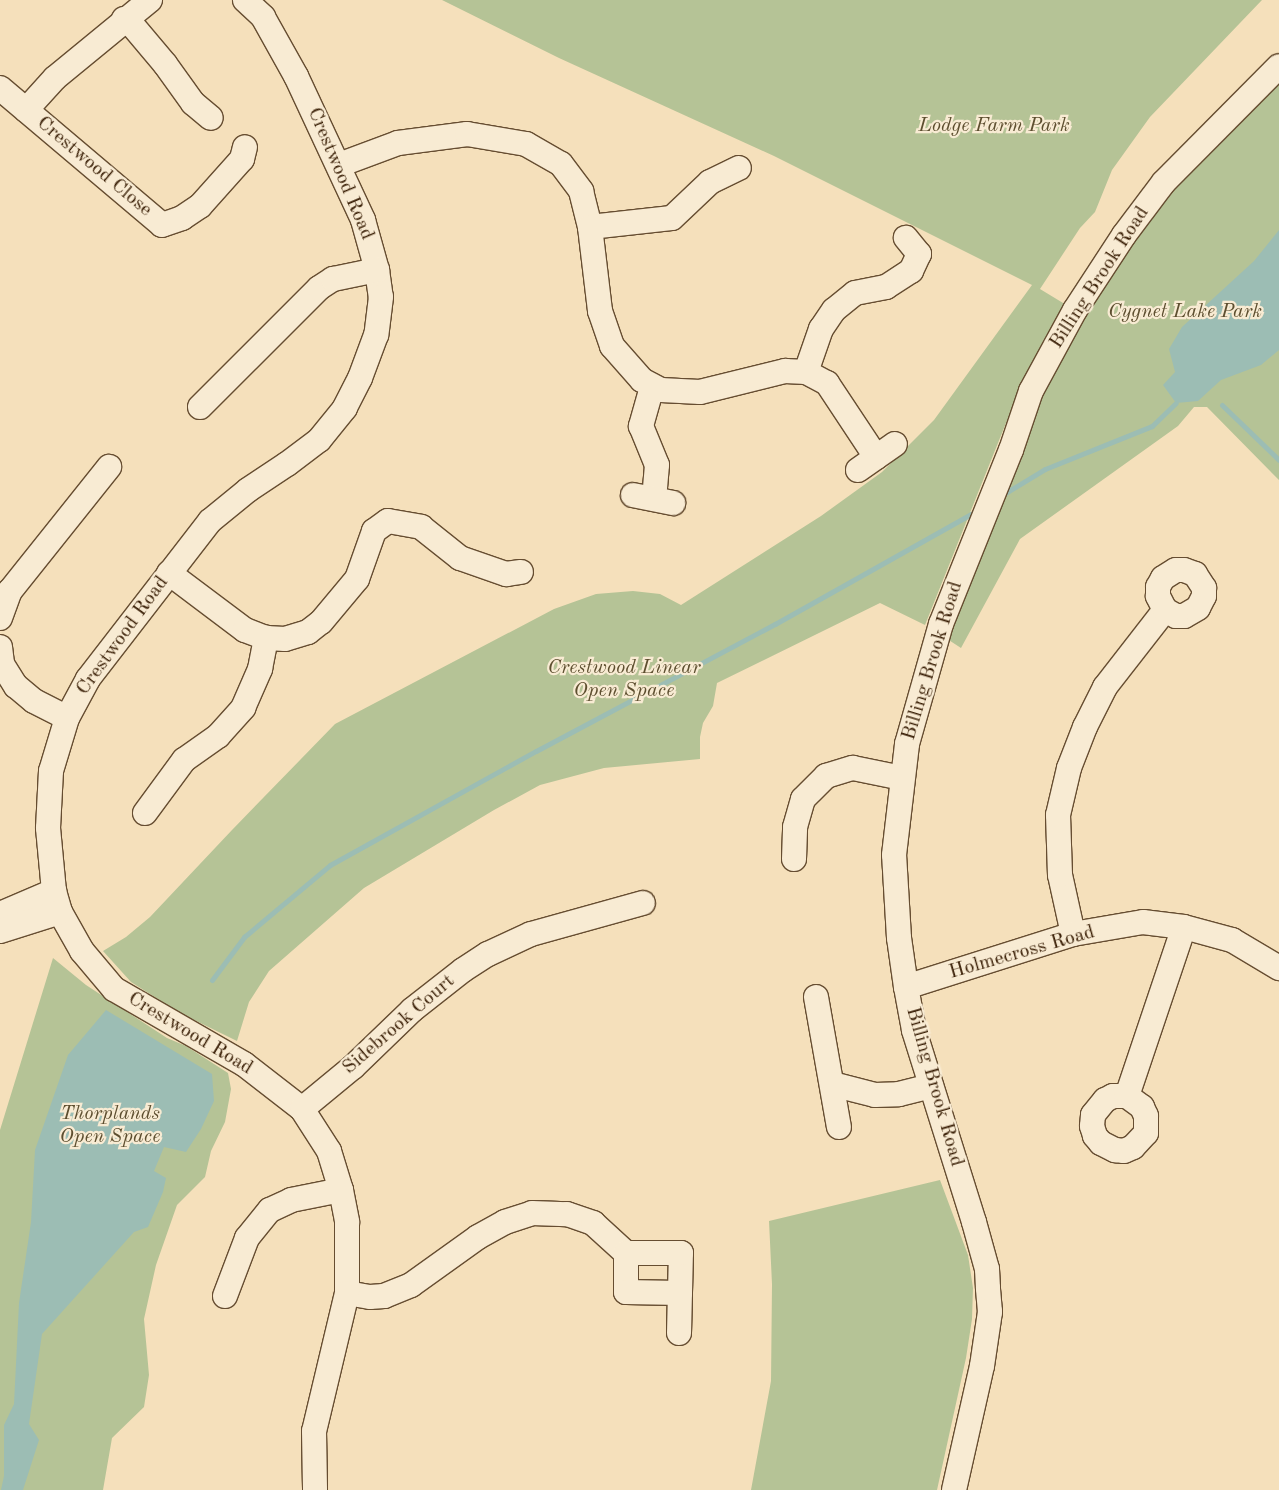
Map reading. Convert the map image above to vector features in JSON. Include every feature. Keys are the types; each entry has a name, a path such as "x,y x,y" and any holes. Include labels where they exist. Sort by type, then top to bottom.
{"street":[{"name":"Crestwood Close","path":"26,110 55,78 124,19 150,0"},
{"name":"Crestwood Road","path":"244,0 263,17 296,76 363,220 377,270 381,297 376,335 360,378 346,408 319,440 288,464 248,490 210,521 88,679 68,718 50,771 48,828 57,901 82,951 114,989 244,1064 302,1109 329,1151 341,1190 347,1222 347,1293 314,1431 315,1490"},
{"path":"124,19 133,26 165,64 193,103 211,118"},
{"name":"Billing Brook Road","path":"954,1490 982,1366 990,1312 987,1269 944,1122 914,1030 906,987 899,938 894,855 906,744 941,624 1031,391 1075,310 1124,235 1164,182 1279,66"},
{"name":"Crestwood Close","path":"0,88 162,225 182,218 200,206 242,160 245,146"},
{"path":"339,165 398,143 467,134 526,144 561,164 581,191 590,227 600,311 612,346 642,380 652,387 700,392 785,371 806,372 826,383 877,457"},
{"path":"590,227 672,218 710,182 739,168"},
{"path":"806,372 821,329 834,310 855,292 886,287 910,271 919,254 906,238"},
{"path":"200,407 319,288 333,279 377,270"},
{"path":"652,387 641,426 657,465 653,499"},
{"path":"0,618 10,591 109,467"},
{"path":"169,573 245,630 266,638 285,639 308,632 321,622 358,579 374,531 388,521 421,528 460,558 506,574 521,572"},
{"path":"1073,934 1060,875 1058,815 1069,768 1085,727 1105,687 1165,610"},
{"path":"145,813 184,760 218,736 243,708 260,669 266,638"},
{"path":"0,647 2,664 16,686 34,701 68,718"},
{"path":"794,859 795,827 804,799 826,776 853,768 902,778"},
{"path":"0,914 57,901"},
{"path":"0,931 57,901"},
{"name":"Sidebrook Court","path":"302,1109 353,1067 412,1010 463,970 488,954 531,934 643,903"},
{"name":"Holmecross Road","path":"906,987 1073,934 1143,922 1184,927 1232,940 1279,968"},
{"path":"1127,1096 1184,927"},
{"path":"816,997 839,1127"},
{"path":"832,1084 875,1096 899,1094 931,1086"},
{"path":"225,1296 247,1238 270,1210 292,1200 341,1190"},
{"path":"347,1293 370,1297 384,1296 411,1285 478,1237 505,1222 532,1213 567,1214 592,1223 626,1253 681,1253 680,1334"},
{"path":"626,1253 626,1292 680,1293"}],"green space":[{"path":"442,0 1262,0 1150,117 1112,170 1095,212 1080,228 1040,289 1068,306 1043,347 1006,423 925,625 880,603 717,683 713,706 703,723 700,737 700,759 604,768 540,785 494,810 364,888 269,971 249,1002 237,1041 180,1013 131,982 103,951 126,937 150,917 335,724 554,609 596,594 633,591 660,594 681,605 821,516 882,472 934,420 1032,285 774,156 559,58"},
{"name":"Cygnet Lake Park","path":"1279,66 1279,480 1207,407 1194,407 1178,426 1020,539 961,648 938,633 1011,450 1124,235"},
{"name":"Thorplands Open Space","path":"53,958 86,985 167,1038 186,1046 228,1073 231,1089 225,1122 211,1151 205,1177 177,1205 156,1265 144,1319 149,1375 144,1407 112,1438 103,1490 0,1490 0,1130"},
{"path":"940,1180 968,1255 973,1288 972,1319 966,1358 937,1490 751,1490 771,1381 772,1284 769,1221"}],"water":[{"path":"1279,230 1279,350 1261,365 1221,380 1198,401 1176,403 1163,385 1175,372 1169,349 1182,327 1254,261"},
{"path":"106,1010 212,1074 214,1101 201,1129 186,1152 164,1147 154,1171 166,1178 163,1192 148,1227 134,1232 42,1334 29,1424 39,1440 23,1490 1,1490 4,1476 4,1425 14,1404 19,1303 31,1222 35,1150 68,1055"}],"waterway":[{"path":"1002,495 1045,469 1152,426 1176,403"},
{"path":"1222,405 1279,460"},
{"path":"212,980 244,937 330,865 536,751 775,624 978,510"}],"park label":[{"name":"Lodge Farm Park","path":"994,126"},
{"name":"Crestwood Linear Open Space","path":"624,680"}]}
